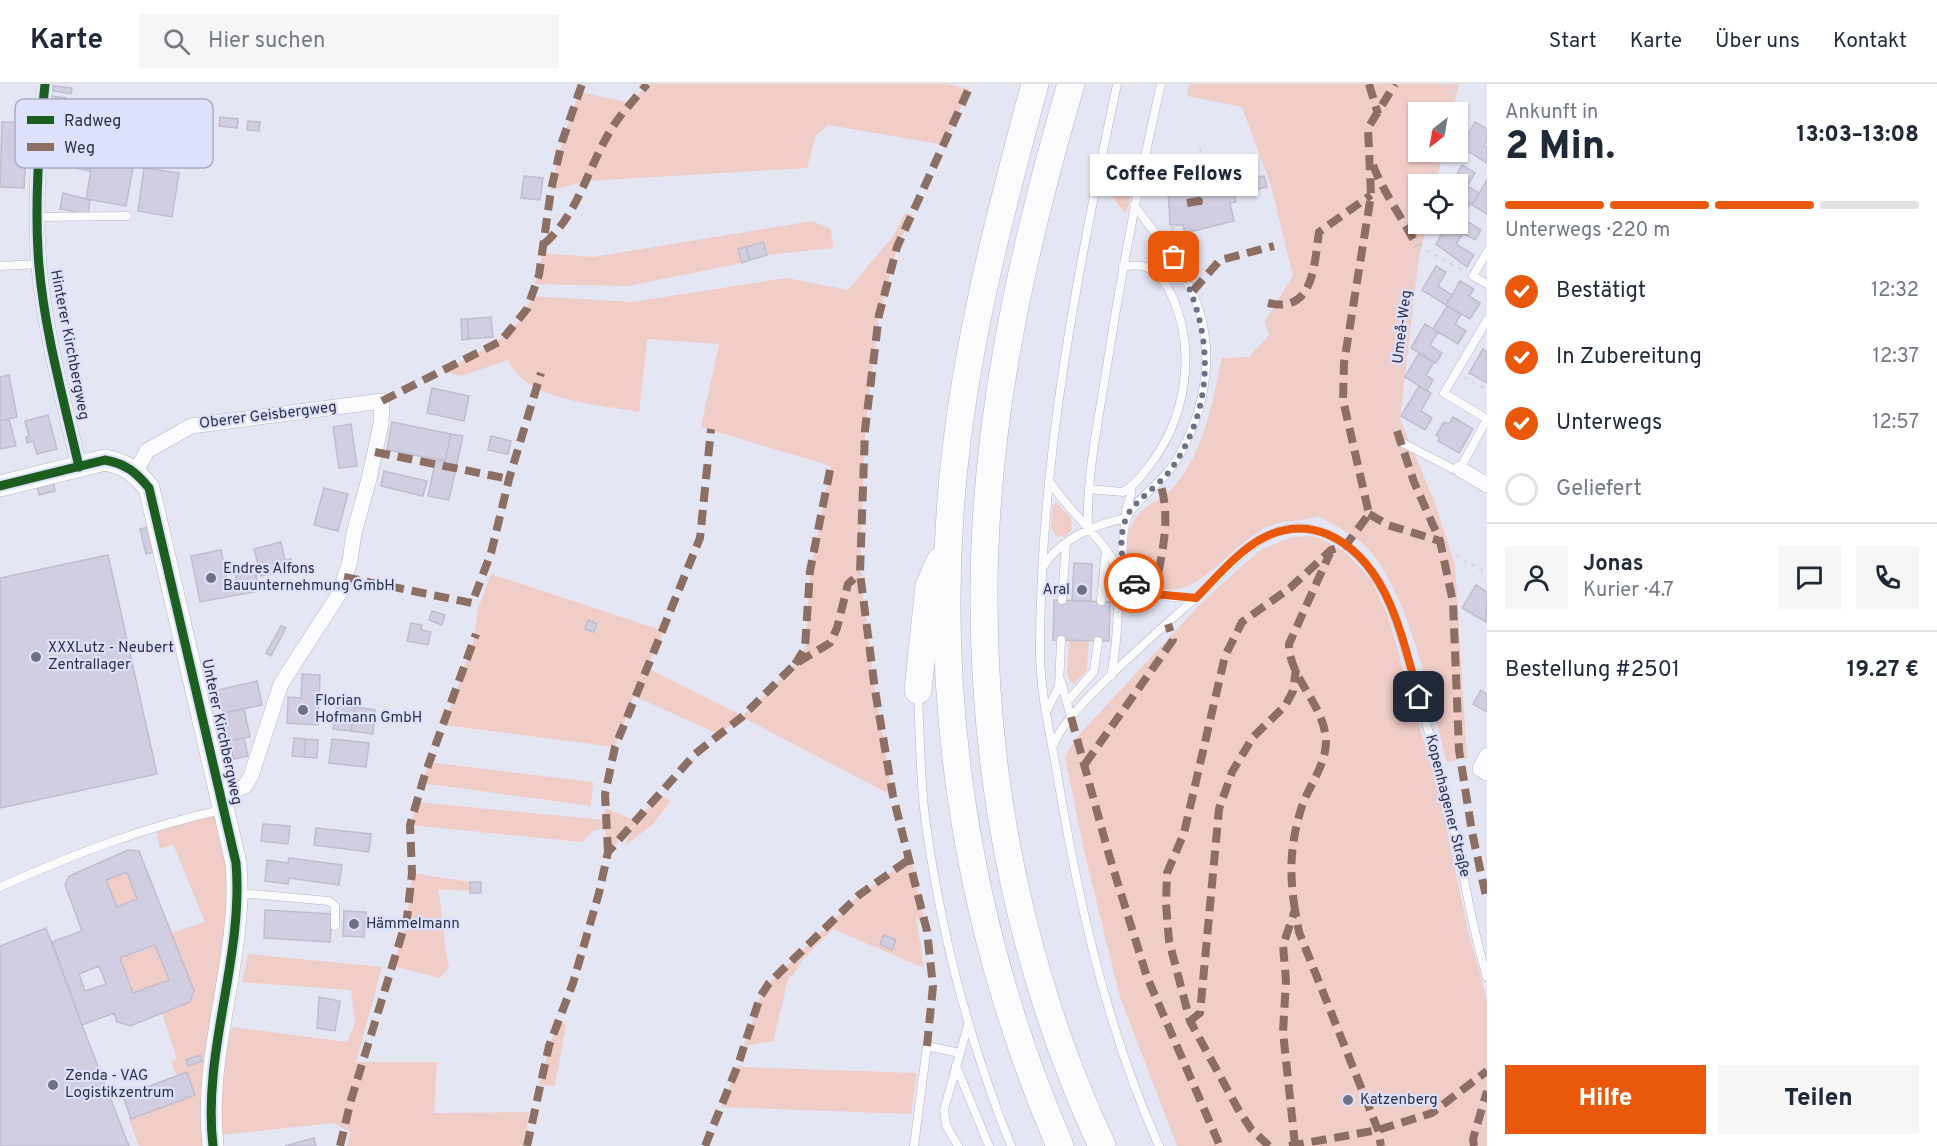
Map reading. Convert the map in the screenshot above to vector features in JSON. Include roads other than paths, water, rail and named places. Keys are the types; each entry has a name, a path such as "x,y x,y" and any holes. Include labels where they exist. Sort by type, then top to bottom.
{"highway":[{"path":"1035,84 975,324 956,443 948,544 949,676 953,732 971,861 1005,998 1031,1074 1060,1146"},
{"path":"1071,84 1041,191 1006,360 990,480 984,600 989,714 1006,843 1018,902 1041,987 1067,1066 1102,1146"},
{"path":"918,690 930,586 948,544"}],"street":[{"name":"Hinterer Kirchbergweg","path":"44,99 45,84"},
{"name":"Hinterer Kirchbergweg","path":"40,168 37,217 39,264 54,354 79,467"},
{"name":"Oberer Geisbergweg","path":"136,471 147,451 191,426 382,401"},
{"name":"Unterer Kirchbergweg","path":"221,803 245,786 248,781 281,684 339,594 350,561 354,532 369,479 381,424 382,401"},
{"path":"0,486 105,460 119,463 136,471"},
{"path":"1460,469 1487,485"},
{"name":"Unterer Kirchbergweg","path":"136,471 149,488 236,863 239,896 214,1058 209,1114 213,1146"},
{"path":"1487,755 1480,769 1487,773"}],"lane":[{"path":"1117,84 1060,385 1042,569 1040,660 1072,858 1100,978 1126,1064 1159,1146"},
{"path":"1088,530 1089,489 1123,267 1134,205 1161,84"},
{"path":"1042,569 1052,553 1066,543 1109,521 1127,518 1160,483 1179,456 1194,425 1202,394 1206,365 1205,341 1197,304 1183,272 1134,205"},
{"path":"37,217 127,216"},
{"path":"1487,252 1473,276 1487,284"},
{"path":"0,266 39,264"},
{"path":"1089,489 1117,493 1131,488 1155,458 1171,429 1181,399 1186,356 1182,323 1161,276 1146,266 1123,267"},
{"path":"1401,442 1453,469 1460,469 1487,418 1444,393 1487,320"},
{"path":"1050,482 1106,550 1117,577 1115,653 1111,677"},
{"path":"1131,488 1131,497 1125,507 1127,518 1121,558 1126,573 1140,588 1154,594 1196,598"},
{"name":"Kopenhagener Straße","path":"1053,747 1060,729 1071,717 1252,545 1266,536 1287,529 1306,528 1325,533 1346,545 1363,560 1387,598 1401,637 1448,801 1487,977"},
{"path":"1062,600 1066,543"},
{"path":"1101,602 1106,550"},
{"path":"1117,577 1126,573"},
{"path":"1047,710 1059,687 1061,640"},
{"path":"1068,702 1094,671 1098,641"},
{"path":"1060,678 1071,717"},
{"path":"918,690 927,826 937,893 968,1023 1011,1146"},
{"path":"0,887 57,861 221,803"},
{"path":"239,896 251,894 329,901 335,906 335,926"},
{"path":"958,1146 946,1125 944,1110 968,1023"},
{"path":"914,1146 927,1046 960,1053"},
{"path":"956,1066 989,1146"}],"place":[{"name":"Coffee Fellows","path":"1174,257"},
{"name":"Endres Alfons Bauunternehmung GmbH","path":"211,578"},
{"name":"Aral","path":"1082,590"},
{"name":"XXXLutz - Neubert Zentrallager","path":"36,657"},
{"name":"Florian Hofmann GmbH","path":"303,710"},
{"name":"Hämmelmann","path":"354,924"},
{"name":"Zenda - VAG Logistikzentrum","path":"53,1085"},
{"name":"Katzenberg","path":"1348,1100"}]}
